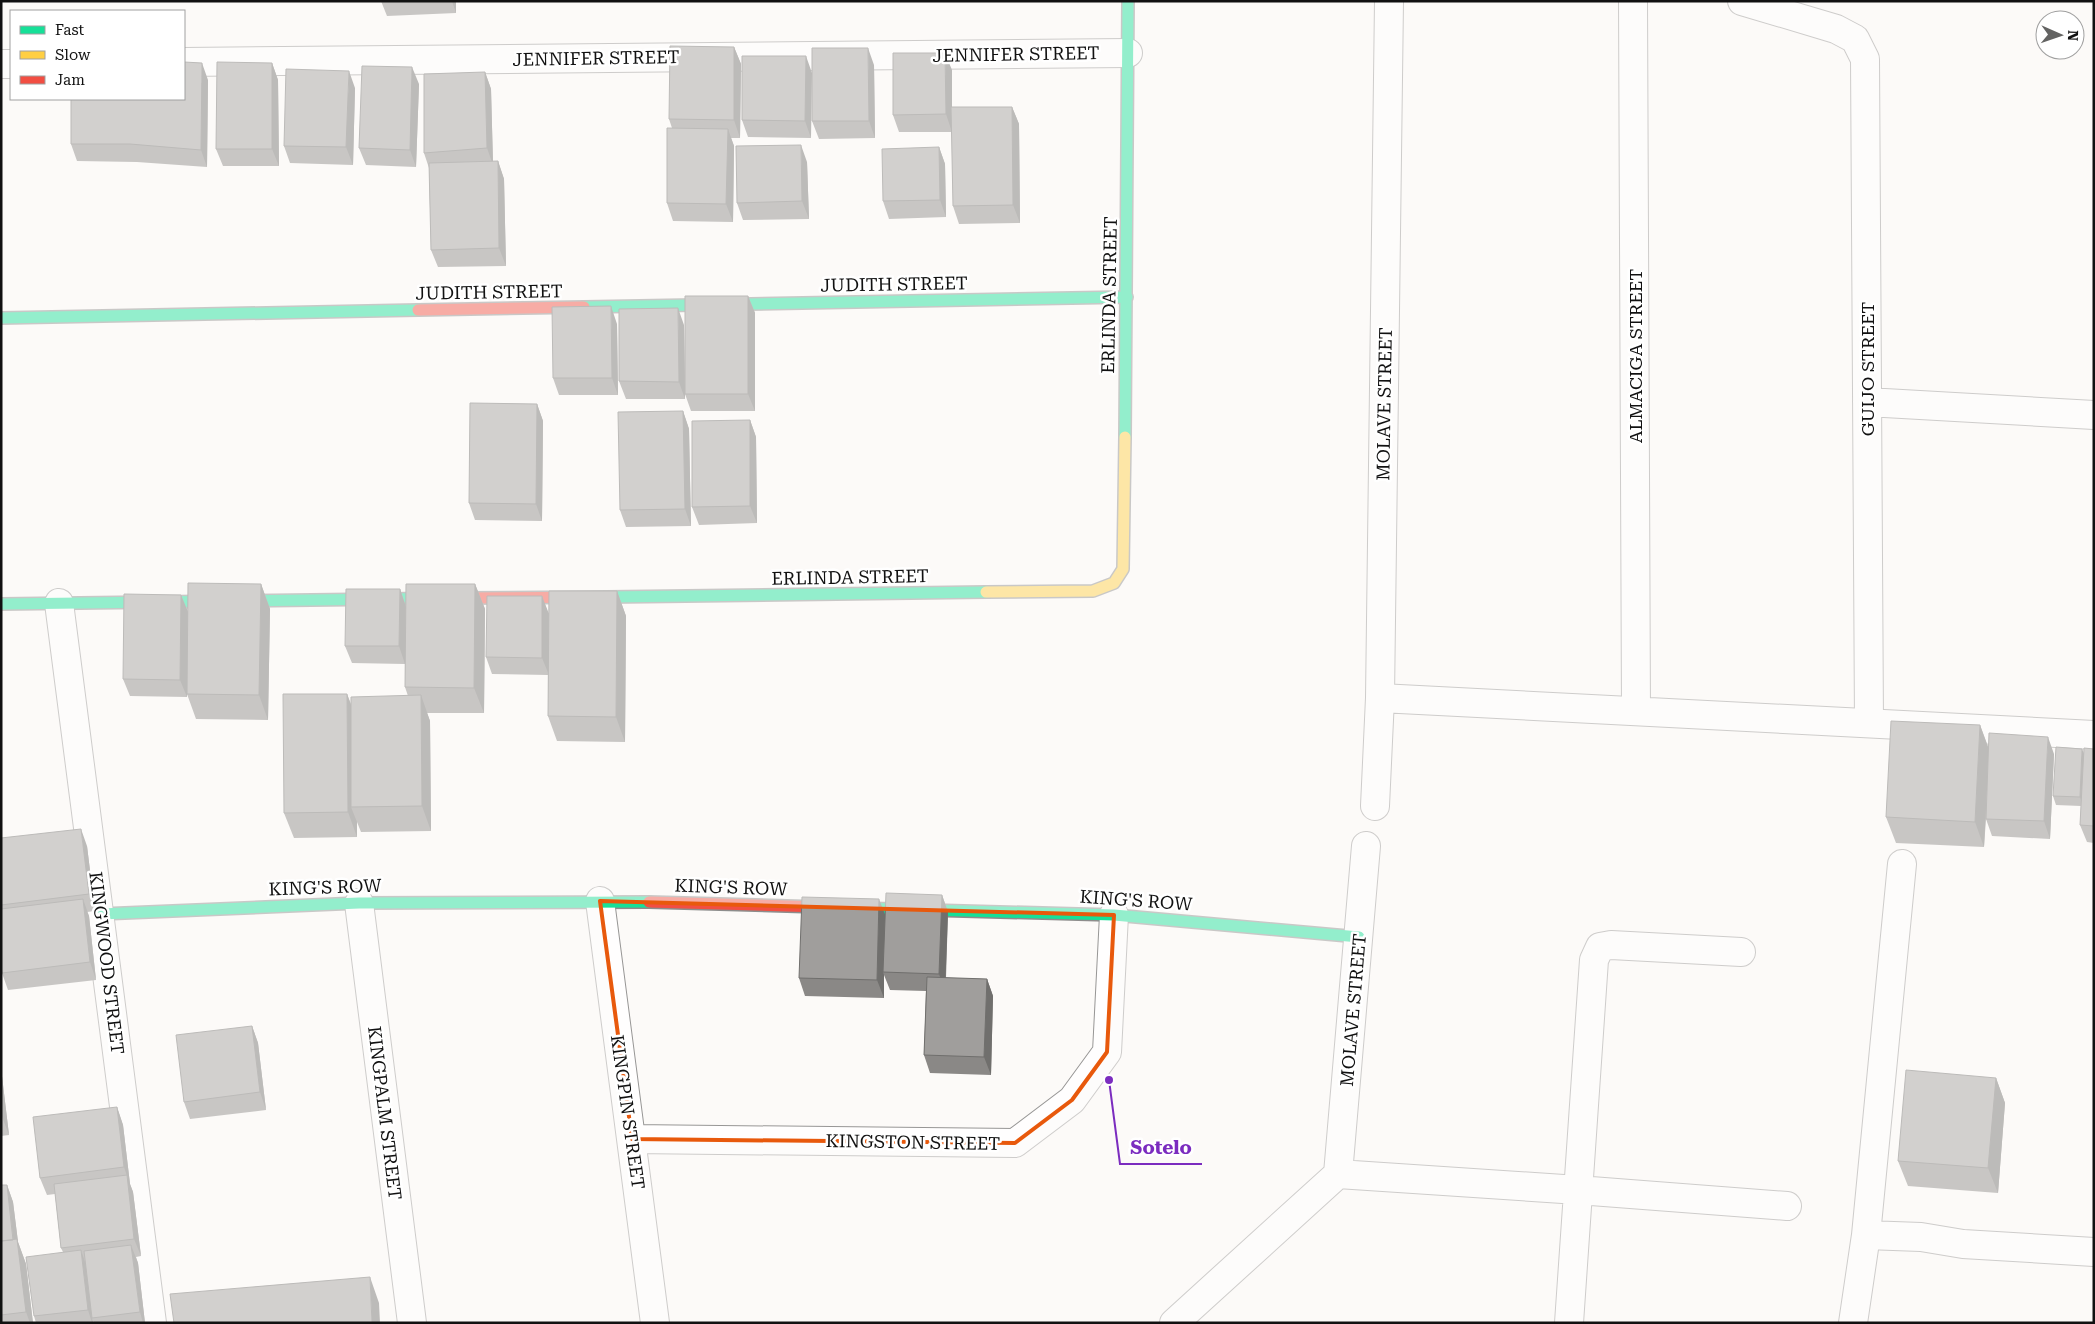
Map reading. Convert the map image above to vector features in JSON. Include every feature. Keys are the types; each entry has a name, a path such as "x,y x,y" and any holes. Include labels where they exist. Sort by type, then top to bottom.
{"street":[{"name":"ERLINDA STREET","path":"1,604 1092,591 1114,583 1122,569 1128,297 1128,1"},
{"name":"MOLAVE STREET","path":"1375,806 1380,698 1389,1"},
{"name":"ALMACIGA STREET","path":"1633,1 1636,711"},
{"name":"GUIJO STREET","path":"1742,1 1836,29 1855,39 1865,59 1869,722"},
{"name":"JENNIFER STREET","path":"185,62 1128,53"},
{"name":"JUDITH STREET","path":"1,318 1128,297"},
{"path":"1867,402 2094,415"},
{"name":"KINGWOOD STREET","path":"59,603 101,914 152,1323"},
{"path":"1380,698 2094,735"},
{"name":"MOLAVE STREET","path":"1338,1174 1366,846"},
{"path":"1854,1323 1866,1235 1902,864"},
{"name":"KING'S ROW","path":"101,914 359,903 600,901 1114,915 1359,936"},
{"name":"KINGPIN STREET","path":"600,901 655,1323"},
{"name":"KINGPALM STREET","path":"359,903 412,1323"},
{"name":"KINGSTON STREET","path":"632,1139 1016,1143 1072,1100 1107,1052 1114,915"},
{"path":"1569,1323 1594,960 1600,947 1612,945 1741,952"},
{"path":"1174,1323 1338,1174 1787,1206"},
{"path":"1866,1235 1921,1237 1963,1244 2094,1252"}],"highlighted area":[{"path":"600,901 1114,915 1107,1052 1072,1100 1015,1143 632,1139"}],"building":[{"path":"670,46 734,47 734,120 669,119"},
{"path":"812,48 868,48 869,121 812,121"},
{"path":"893,53 945,53 946,114 893,115"},
{"path":"742,56 806,56 805,121 742,120"},
{"path":"185,62 202,63 201,150 130,144 71,144 71,100 185,100"},
{"path":"217,62 272,63 272,149 216,149"},
{"path":"362,66 412,67 410,150 359,148"},
{"path":"286,69 349,71 346,147 284,146"},
{"path":"485,72 487,148 424,153 424,74"},
{"path":"951,107 1012,107 1013,205 953,206"},
{"path":"667,128 728,129 726,204 667,203"},
{"path":"801,145 802,201 737,203 736,146"},
{"path":"939,147 940,200 883,201 882,149"},
{"path":"498,161 499,248 431,250 429,163"},
{"path":"685,296 748,296 748,394 685,394"},
{"path":"611,306 612,378 553,378 552,307"},
{"path":"678,308 679,382 619,381 619,309"},
{"path":"470,403 537,404 536,504 469,503"},
{"path":"683,411 685,509 620,510 618,412"},
{"path":"750,420 750,506 692,507 692,421"},
{"path":"188,583 261,584 259,695 187,694"},
{"path":"406,584 475,584 474,688 405,687"},
{"path":"346,589 400,589 399,646 345,646"},
{"path":"549,591 617,591 616,717 548,716"},
{"path":"124,594 181,595 180,680 123,679"},
{"path":"487,596 542,596 542,658 486,657"},
{"path":"283,694 347,694 348,812 284,813"},
{"path":"421,695 422,806 351,807 351,697"},
{"path":"1891,721 1980,725 1975,822 1886,817"},
{"path":"1989,733 2048,737 2044,821 1986,819"},
{"path":"2056,747 2082,749 2080,797 2053,796"},
{"path":"2084,748 2094,749 2094,826 2080,825"},
{"path":"81,829 89,894 1,905 1,838"},
{"path":"886,893 942,895 939,974 883,972"},
{"path":"802,897 879,899 877,980 799,978"},
{"path":"83,899 90,962 2,973 1,909"},
{"path":"927,977 987,979 984,1057 924,1055"},
{"path":"252,1026 260,1092 184,1102 176,1035"},
{"path":"1906,1070 1996,1078 1988,1168 1898,1161"},
{"path":"117,1107 124,1167 40,1178 33,1117"},
{"path":"127,1175 134,1239 61,1248 54,1184"},
{"path":"1,1185 7,1185 13,1240 1,1241"},
{"path":"17,1239 26,1312 1,1315 1,1241"},
{"path":"131,1245 140,1312 92,1318 84,1251"},
{"path":"81,1250 88,1310 34,1316 26,1257"},
{"path":"370,1277 372,1323 174,1323 170,1294"}],"traffic: fast":[{"path":"1125,437 1128,1"},
{"path":"584,307 1127,297"},
{"path":"1,318 418,310"},
{"path":"608,597 986,592"},
{"path":"1,604 465,598"},
{"path":"101,914 359,903 649,902"},
{"path":"820,907 1114,915 1359,937"}],"traffic: slow":[{"path":"986,592 1093,591 1114,583 1123,569 1125,437"}],"traffic: jam":[{"path":"418,310 584,307"},
{"path":"465,598 608,597"},
{"path":"649,902 820,907"}],"place":[{"name":"Sotelo","path":"1109,1080"}]}
